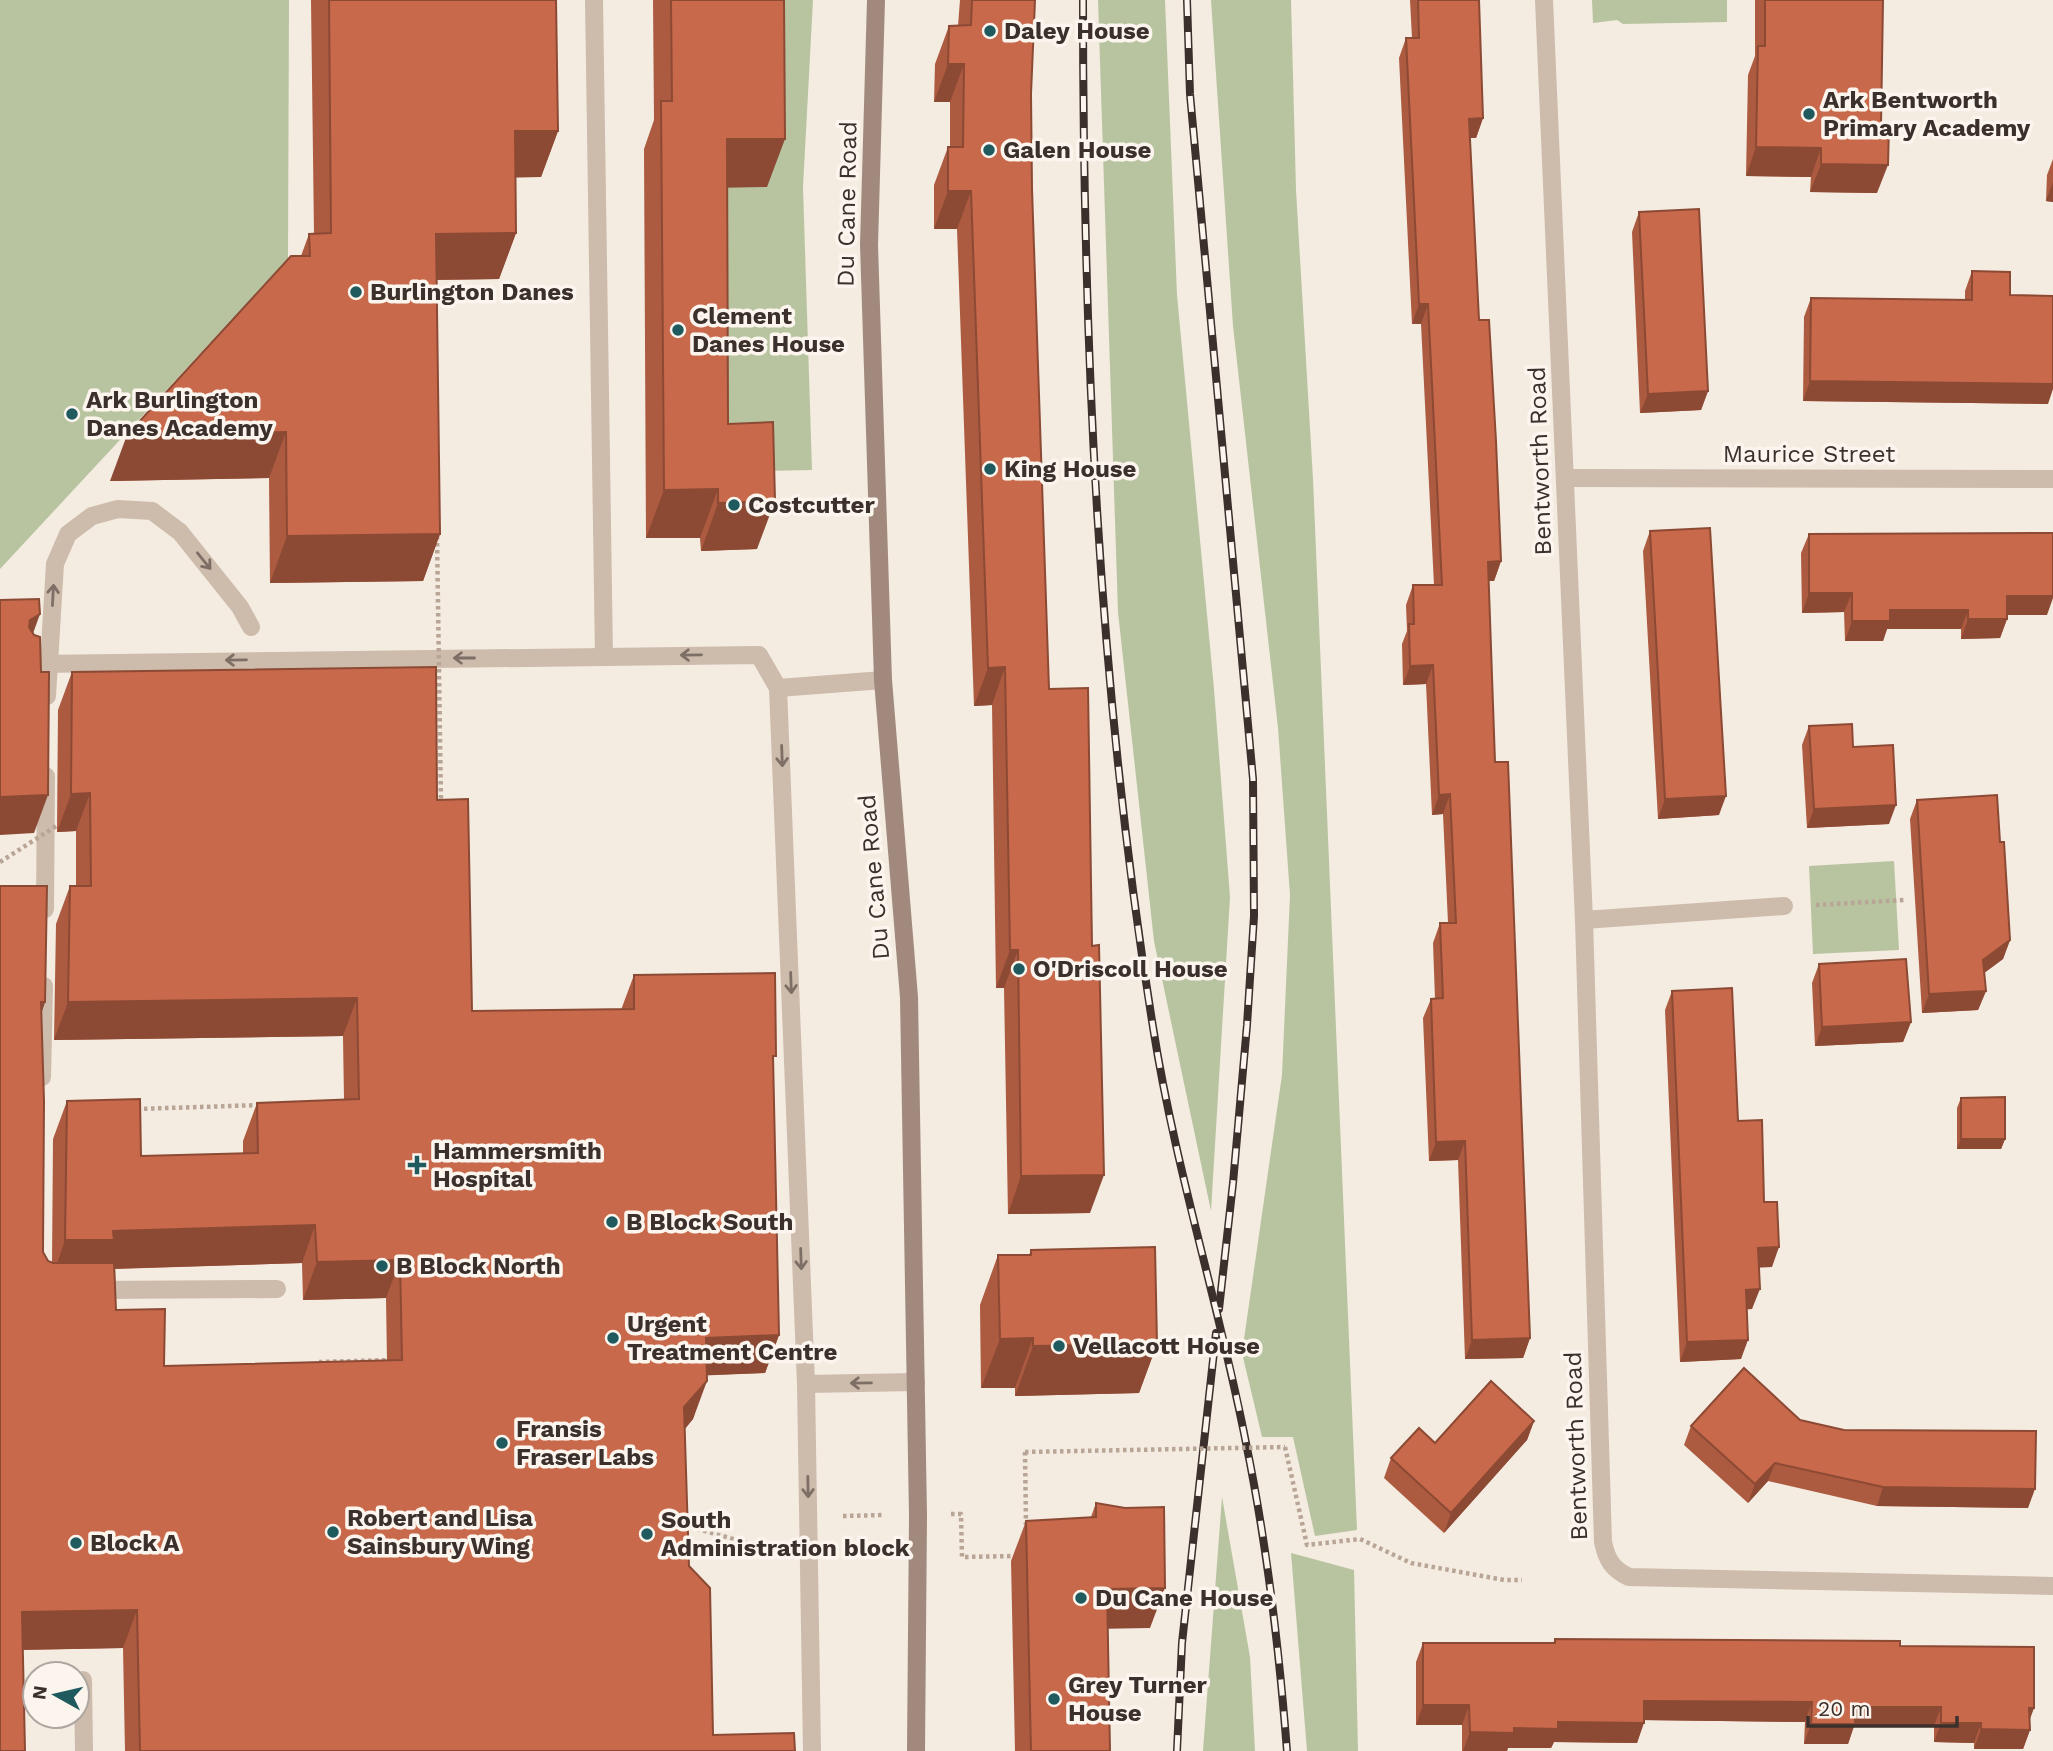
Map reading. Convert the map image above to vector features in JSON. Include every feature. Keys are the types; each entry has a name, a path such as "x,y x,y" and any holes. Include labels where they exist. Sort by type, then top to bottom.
{"street":[{"path":"594,0 604,657"},
{"name":"Du Cane Road","path":"876,0 869,245 883,680 909,997 918,1515 916,1751"},
{"name":"Bentworth Road","path":"1544,0 1584,920 1603,1542 1607,1559 1615,1570 1629,1577 2053,1586"},
{"name":"Maurice Street","path":"1565,478 2053,479"},
{"path":"47,718 55,564 68,534 92,516 118,509 152,511 180,532 240,607 251,627"},
{"path":"26,664 759,654 778,688 806,1384 812,1751"},
{"path":"778,688 883,680"},
{"path":"45,931 47,758"},
{"path":"1584,920 1784,906"},
{"path":"41,1099 44,969"},
{"path":"82,1290 277,1289"},
{"path":"806,1384 916,1382"},
{"path":"84,1730 84,1751"}],"path":[{"path":"437,531 441,809"},
{"path":"0,862 65,820"},
{"path":"1784,906 1904,900"},
{"path":"136,1109 271,1105"},
{"path":"312,1363 392,1360"},
{"path":"1026,1531 1025,1452 1285,1447 1307,1545 1360,1539 1411,1563 1504,1580 1522,1580"},
{"path":"950,1514 961,1514 962,1557 1027,1555"},
{"path":"683,1525 809,1561"}],"green space":[{"name":"Ark Burlington Danes Academy","path":"0,0 289,0 288,259 0,569"},
{"path":"760,0 813,0 803,187 812,470 710,472 710,188"},
{"path":"1098,0 1165,0 1177,295 1214,689 1230,897 1211,1211 1154,941 1118,612"},
{"path":"1211,0 1291,0 1296,190 1313,479 1357,1530 1315,1536 1293,1437 1262,1437 1242,1353 1282,1075 1290,895 1278,728 1233,326"},
{"path":"1592,0 1727,0 1727,22 1623,24 1617,20 1593,23"},
{"path":"1894,861 1899,950 1813,954 1809,866"},
{"path":"1222,1497 1250,1657 1255,1751 1203,1751"},
{"path":"1291,1553 1354,1570 1358,1751 1307,1751"}],"building":[{"name":"Burlington Danes","path":"329,0 556,0 558,131 515,131 516,233 436,234 440,534 287,536 286,432 127,435 291,256 310,256 309,234 331,233"},
{"name":"Clement Danes House","path":"671,0 784,0 785,139 727,139 728,424 773,422 775,501 718,503 718,489 664,490 661,101 672,101"},
{"path":"972,0 1035,0 1031,94 1032,189 1049,689 1088,688 1092,946 1099,945 1104,1175 1021,1176 1018,950 1010,950 1005,667 988,668 971,191 948,191 948,147 963,147 964,64 948,64 949,26 971,25"},
{"path":"1418,0 1479,0 1483,118 1469,119 1479,320 1489,320 1496,441 1501,561 1488,562 1495,762 1508,762 1530,1338 1472,1340 1465,1141 1436,1142 1431,999 1443,998 1440,923 1456,923 1450,794 1439,795 1433,665 1410,666 1409,624 1414,624 1413,585 1442,585 1428,304 1419,304 1406,38 1419,38"},
{"path":"1765,0 1883,0 1881,126 1889,126 1888,165 1821,164 1821,148 1756,147 1758,46 1765,46"},
{"path":"1699,209 1708,391 1648,394 1639,212"},
{"path":"1972,271 2010,272 2010,295 2053,296 2053,384 1810,381 1811,298 1972,300"},
{"path":"1710,528 1726,796 1665,799 1650,531"},
{"path":"2053,533 2053,596 2007,596 2007,619 1968,619 1968,610 1890,610 1890,621 1852,621 1852,593 1809,593 1809,534"},
{"path":"39,599 40,614 30,620 29,627 34,635 40,637 41,672 49,672 48,795 0,797 0,600"},
{"path":"436,667 437,800 468,799 472,1011 634,1009 634,975 775,973 776,1056 773,1056 779,1335 706,1338 707,1381 684,1407 689,1566 710,1588 713,1735 794,1733 795,1751 140,1751 137,1610 22,1612 21,1730 25,1730 25,1751 0,1751 0,886 47,886 45,1002 41,1002 44,1101 43,1252 48,1261 114,1263 116,1310 165,1309 164,1366 402,1360 400,1260 317,1262 315,1225 113,1231 114,1240 65,1240 67,1101 140,1099 141,1156 258,1153 257,1103 359,1099 357,998 68,1002 70,886 91,886 90,793 71,794 72,672"},
{"path":"1852,724 1853,747 1893,745 1896,805 1814,809 1809,726"},
{"path":"1997,795 2000,842 2004,842 2010,940 1983,960 1986,991 1929,994 1917,800"},
{"path":"1906,959 1911,1022 1822,1027 1819,964"},
{"path":"1732,988 1738,1121 1762,1120 1764,1202 1777,1202 1779,1247 1758,1248 1760,1289 1746,1290 1748,1340 1687,1342 1672,991"},
{"path":"2005,1097 2005,1139 1961,1139 1961,1098"},
{"path":"1155,1247 1157,1344 1033,1346 1033,1338 1000,1339 998,1255 1031,1255 1031,1250"},
{"path":"1744,1368 1800,1420 1844,1430 2036,1431 2035,1489 1883,1487 1775,1463 1755,1484 1691,1426"},
{"path":"1491,1381 1534,1421 1451,1513 1391,1458 1419,1428 1435,1443"},
{"path":"1096,1503 1125,1508 1164,1507 1165,1588 1107,1589 1110,1751 1031,1751 1026,1521 1096,1517"},
{"path":"1555,1639 1900,1641 1900,1646 2034,1647 2034,1708 2029,1708 2030,1730 1981,1729 1981,1723 1941,1723 1941,1707 1855,1707 1855,1724 1811,1724 1812,1702 1644,1701 1644,1723 1558,1722 1558,1729 1514,1728 1514,1733 1470,1732 1469,1705 1423,1705 1423,1643 1555,1643"}],"railway":[{"path":"1083,0 1086,258 1097,515 1119,772 1134,900 1162,1080 1235,1391 1260,1520 1276,1635 1287,1751"},
{"path":"1187,0 1190,94 1253,779 1254,916 1233,1183 1219,1309"},
{"path":"1177,1751 1182,1643 1216,1333"}],"place":[{"name":"Daley House","path":"990,31"},
{"name":"Ark Bentworth Primary Academy","path":"1809,114"},
{"name":"Galen House","path":"989,150"},
{"name":"Burlington Danes","path":"356,292"},
{"name":"Clement Danes House","path":"678,330"},
{"name":"Ark Burlington Danes Academy","path":"72,414"},
{"name":"King House","path":"990,469"},
{"name":"Costcutter","path":"734,505"},
{"name":"O'Driscoll House","path":"1019,969"},
{"name":"Hammersmith Hospital","path":"417,1165"},
{"name":"B Block South","path":"612,1222"},
{"name":"B Block North","path":"382,1266"},
{"name":"Urgent Treatment Centre","path":"613,1338"},
{"name":"Vellacott House","path":"1059,1346"},
{"name":"Fransis Fraser Labs","path":"502,1443"},
{"name":"Robert and Lisa Sainsbury Wing","path":"333,1532"},
{"name":"South Administration block","path":"647,1534"},
{"name":"Block A","path":"76,1543"},
{"name":"Du Cane House","path":"1081,1598"},
{"name":"Grey Turner House","path":"1054,1699"}]}
